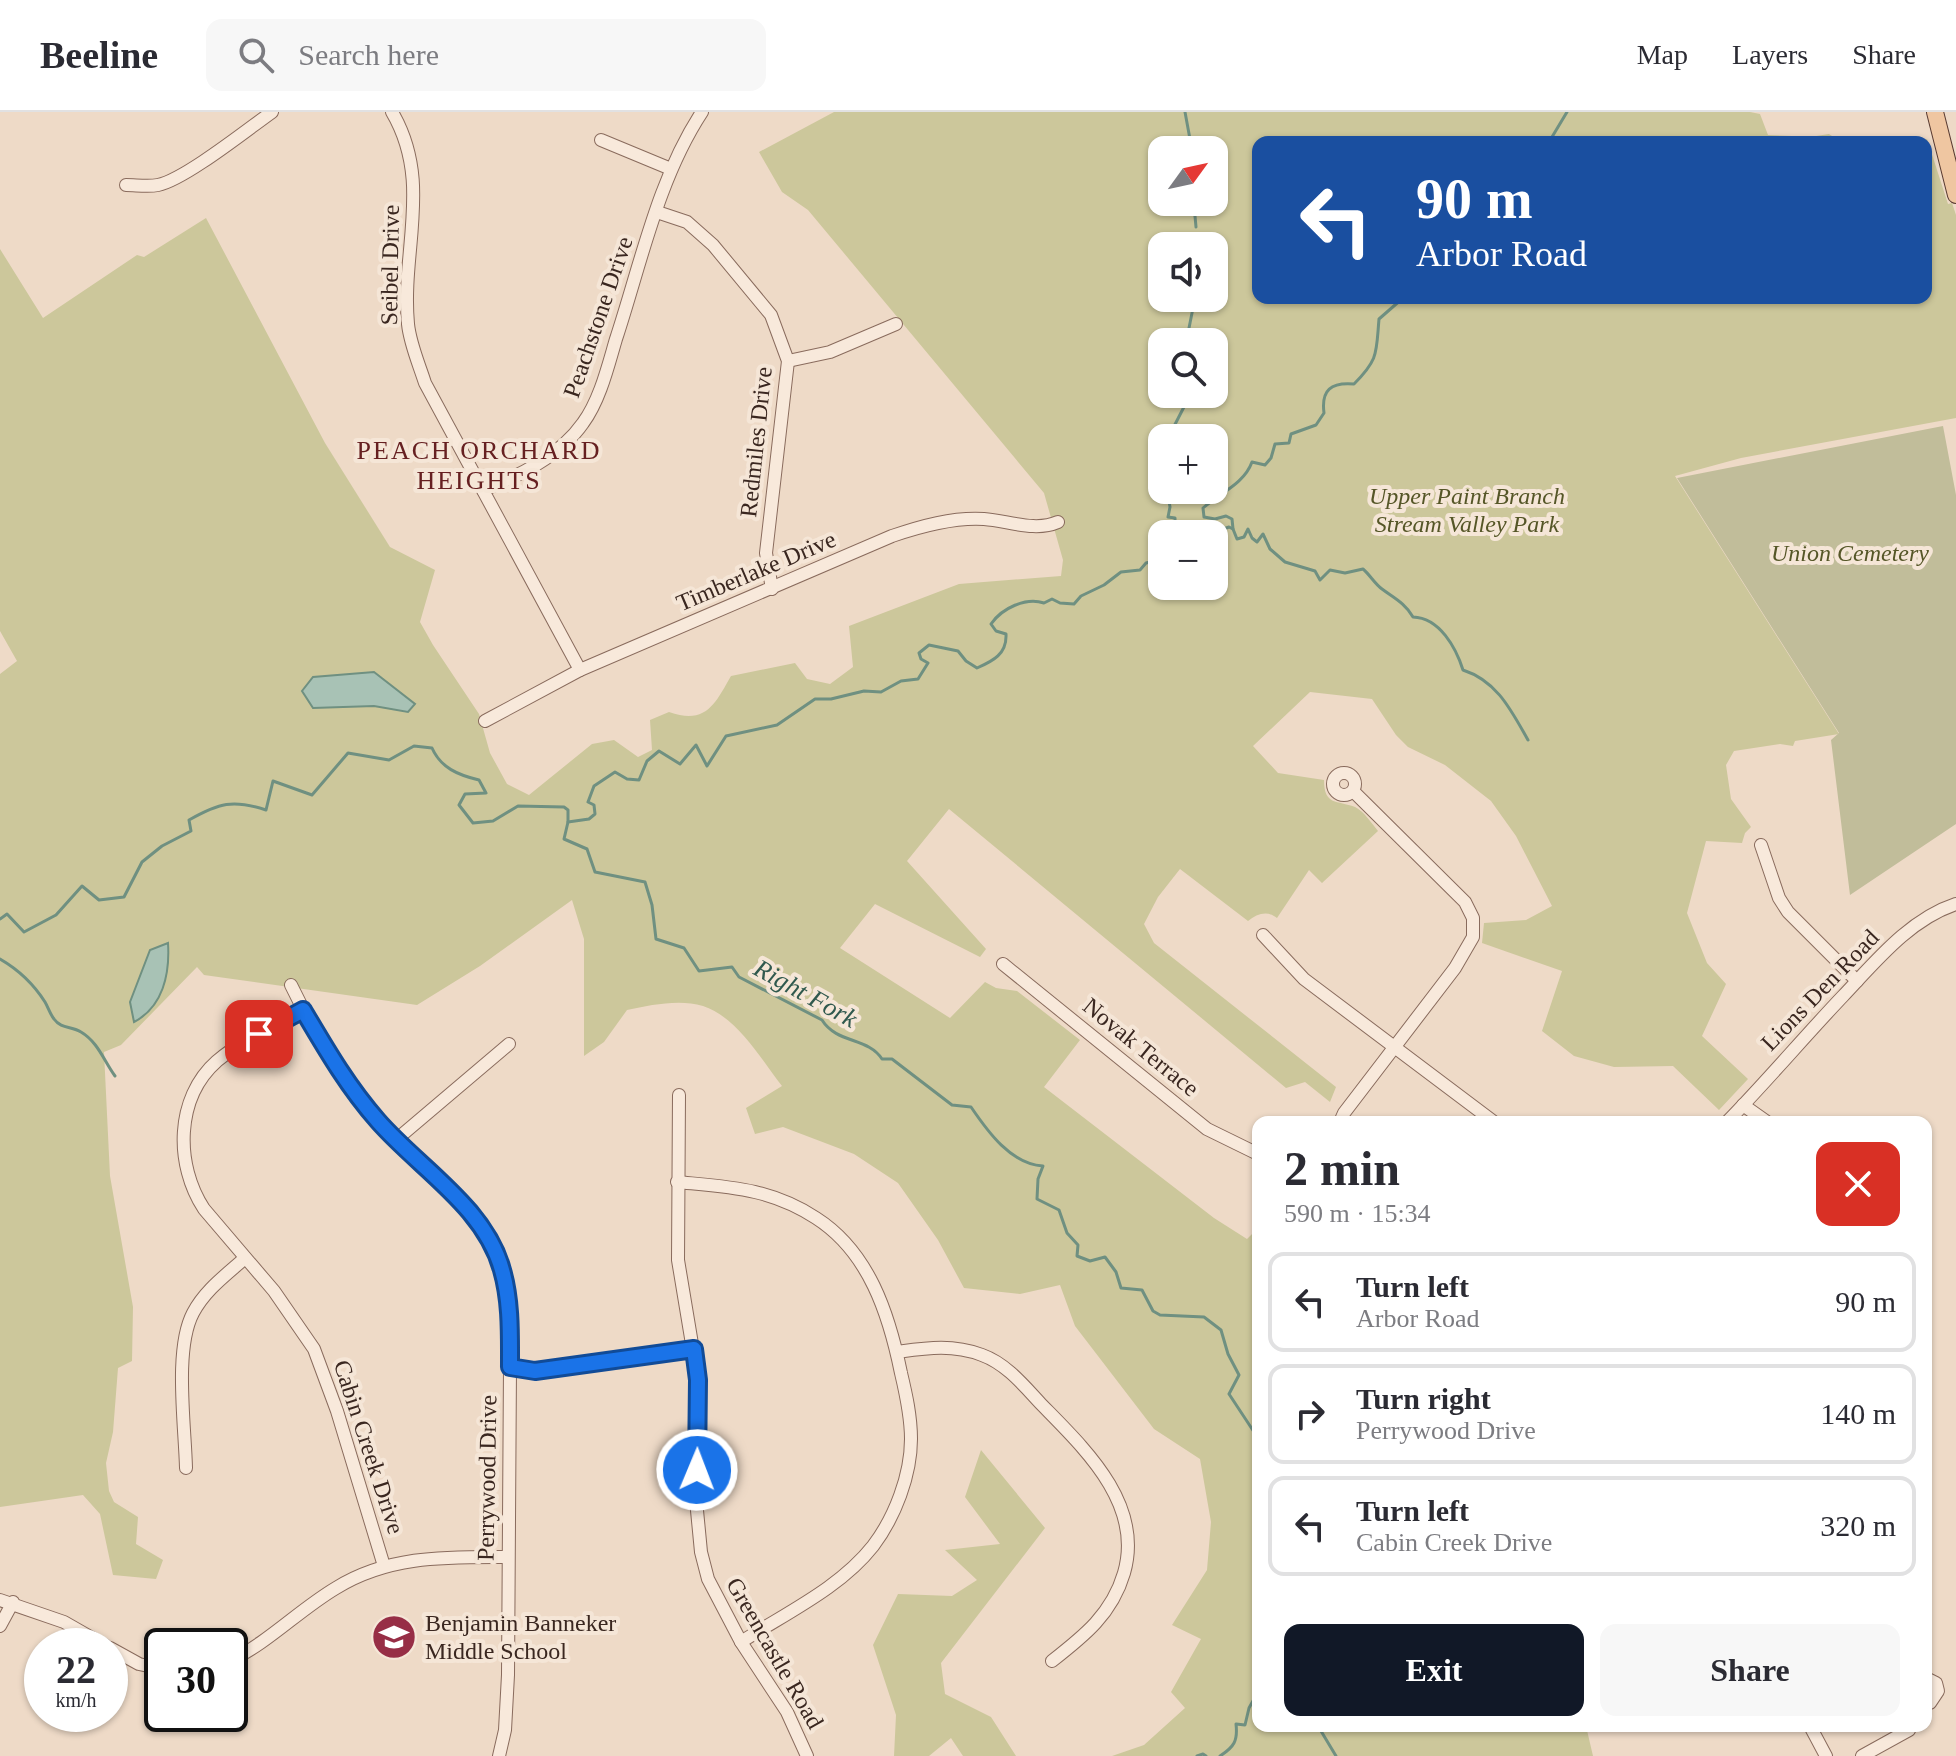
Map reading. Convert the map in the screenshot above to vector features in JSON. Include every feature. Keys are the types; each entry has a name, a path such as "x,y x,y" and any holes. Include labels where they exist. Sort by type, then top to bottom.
{"main road":[{"path":"1935,112 1956,195"}],"street":[{"path":"126,185 159,185 172,179 272,112"},
{"name":"Seibel Drive","path":"392,112 405,133 413,166 407,297 411,343 425,383 580,670"},
{"name":"Peachstone Drive","path":"483,490 505,481 554,452 584,423 610,360 671,169 702,112"},
{"path":"601,140 671,169"},
{"name":"Redmiles Drive","path":"657,212 687,222 713,245 771,315 788,361 766,553 772,589"},
{"path":"788,361 830,352 896,324"},
{"name":"Timberlake Drive","path":"485,721 580,670 892,536 929,525 982,519 1046,527 1058,522"},
{"path":"1343,1116 1455,968 1473,937 1473,918 1465,902 1353,791"},
{"path":"1761,845 1779,898 1788,912 1857,981"},
{"name":"Lions Den Road","path":"1733,1116 1857,981 1906,933 1927,916 1956,904"},
{"path":"1263,935 1304,979 1486,1116"},
{"name":"Novak Terrace","path":"1003,964 1207,1129 1252,1151"},
{"name":"Perrywood Drive","path":"291,985 349,1086 470,1212 494,1248 503,1270 510,1316 508,1675 505,1730 499,1756"},
{"name":"Cabin Creek Drive","path":"303,1010 217,1061 192,1096 183,1131 185,1164 195,1196 274,1291 314,1349 337,1411 384,1566"},
{"path":"397,1139 509,1044"},
{"name":"Greencastle Road","path":"679,1095 678,1260 698,1380 696,1500 701,1552 708,1579 741,1642 787,1712 807,1756"},
{"path":"1743,1105 1759,1116"},
{"path":"677,1182 749,1189 786,1201 817,1218 837,1235 858,1259 889,1319 908,1405 911,1438 903,1486 888,1523 873,1546 850,1570 741,1642"},
{"path":"186,1468 183,1350 186,1329 209,1290 245,1258"},
{"path":"897,1352 949,1346 984,1355 1010,1372 1105,1474 1123,1511 1127,1547 1124,1572 1109,1608 1093,1629 1052,1661"},
{"path":"510,1367 535,1371 694,1349"},
{"path":"248,1651 335,1588 384,1566 431,1557 508,1557"},
{"path":"0,1626 6,1601 75,1628"},
{"path":"1932,1680 1938,1691 1932,1700"},
{"path":"1813,1732 1826,1756"},
{"path":"1862,1756 1904,1732"}],"green space":[{"name":"Upper Paint Branch Stream Valley Park","path":"834,112 1750,112 1760,114 1768,135 1792,136 1252,136 1252,304 1932,304 1932,154 1948,204 1952,203 1956,215 1956,418 1741,458 1675,476 1839,734 1795,741 1793,746 1780,744 1734,751 1726,765 1731,799 1751,827 1742,843 1706,841 1687,913 1707,963 1726,984 1702,1036 1748,1079 1719,1110 1673,1066 1614,1067 1574,1056 1542,1031 1562,971 1482,943 1484,923 1526,920 1552,906 1516,836 1491,801 1445,765 1408,747 1372,699 1310,692 1253,746 1278,773 1324,780 1329,798 1358,809 1378,831 1322,883 1309,870 1277,918 1262,914 1248,921 1180,869 1158,897 1144,924 1154,943 1336,1087 1330,1102 1305,1082 1286,1088 949,809 907,861 986,949 980,957 875,904 840,948 950,1018 985,982 996,988 1017,991 1080,1040 1044,1087 1214,1218 1247,1239 1252,1234 1252,1732 1587,1732 1593,1756 1112,1756 1144,1745 1185,1708 1171,1692 1201,1639 1172,1625 1207,1570 1211,1522 1200,1459 1154,1429 1075,1326 1060,1285 1020,1294 964,1288 938,1240 898,1183 854,1154 783,1127 755,1134 746,1108 782,1086 747,1040 715,1011 684,1003 627,1010 604,1042 584,1056 584,939 572,900 480,966 417,1005 204,975 197,967 121,1045 104,1052 110,1176 133,1307 132,1361 118,1368 113,1432 106,1463 109,1491 114,1502 138,1517 136,1544 163,1560 156,1579 113,1575 100,1514 83,1495 0,1507 0,674 17,661 0,631 0,249 43,318 137,255 144,257 206,218 325,443 390,547 435,570 420,622 479,714 490,753 507,784 529,795 592,744 614,740 638,757 652,750 650,720 669,712 692,716 701,714 714,703 731,676 795,663 807,679 830,684 853,667 849,626 959,584 1061,576 1063,560 1044,493 808,210 782,192 759,152"},
{"name":"Union Cemetery","path":"1943,426 1956,495 1956,824 1850,895 1831,740 1839,733 1677,478"},
{"path":"981,1450 1045,1528 941,1663 945,1694 991,1717 1016,1756 963,1756 951,1738 929,1756 894,1756 896,1715 873,1645 898,1594 952,1596 977,1580 945,1550 1000,1544 965,1497"}],"shaded area":[{"path":"374,672 415,704 408,712 374,706 313,708 302,691 313,677"},
{"path":"168,943 168,966 163,988 152,1008 134,1022 130,1002 150,950"}],"waterway":[{"path":"1185,112 1189,136"},
{"path":"1553,136 1567,112"},
{"path":"1195,216 1196,227"},
{"path":"1233,529 1232,519 1226,516 1215,519 1204,517 1203,508 1237,482 1252,462 1265,465 1271,458 1275,444 1289,443 1291,434 1316,425 1324,413 1324,398 1329,389 1339,384 1354,384 1368,368 1376,348 1379,319 1396,304"},
{"path":"1189,328 1192,312"},
{"path":"1175,424 1183,408"},
{"path":"1170,504 1168,517 1175,520"},
{"path":"1228,527 1233,529 1237,539 1244,537 1248,529 1257,542 1263,534 1270,549 1285,562 1315,571 1320,580 1330,570 1345,573 1363,569 1379,587 1403,604 1413,617 1439,628 1451,644 1463,670 1494,689 1528,740"},
{"path":"568,822 589,819 595,814 594,805 588,802 594,786 615,772 627,779 639,780 647,761 659,751 680,764 696,745 707,766 726,736 777,725 815,699 831,699 864,691 881,692 901,681 918,679 928,663 921,659 919,653 929,645 958,651 977,668 993,659 1004,647 1006,634 996,631 991,624 1008,609 1022,603 1044,603 1052,599 1074,604 1081,596 1104,585 1121,572 1140,570 1148,562"},
{"name":"Right Fork","path":"0,919 7,914 24,932 56,915 82,886 99,900 124,897 142,862 162,846 191,831 189,820 226,804 266,810 273,781 312,795 348,753 389,760 414,746 432,748 440,761 451,770 479,780 486,793 465,794 459,805 473,823 493,821 518,806 564,807 568,810 564,839 587,849 595,872 645,882 652,905 656,939 684,948 699,971 732,967 739,977 822,1020 836,1033 869,1047 882,1059 892,1059 952,1105 971,1107 993,1136 1011,1153 1031,1164 1043,1166 1038,1179 1037,1199 1059,1210 1067,1233 1078,1245 1077,1256 1090,1261 1105,1257 1116,1272 1121,1288 1142,1290 1153,1311 1160,1315 1204,1317 1221,1330 1228,1354 1239,1375 1229,1394 1252,1429"},
{"path":"0,959 30,983 57,1022 78,1030 92,1041 115,1076"},
{"path":"1220,1756 1234,1743 1236,1724 1245,1725 1252,1703"},
{"name":"Right Fork","path":"1322,1732 1336,1756"},
{"path":"1197,1756 1206,1756"}],"place":[{"name":"Benjamin Banneker Middle School","path":"394,1637"}],"district":[{"name":"PEACH ORCHARD HEIGHTS","path":"479,465"}],"route":[{"path":"259,1034 303,1010 349,1086 381,1124 470,1212 494,1248 503,1270 510,1316 510,1367 535,1371 694,1349 698,1380 697,1470"}]}
